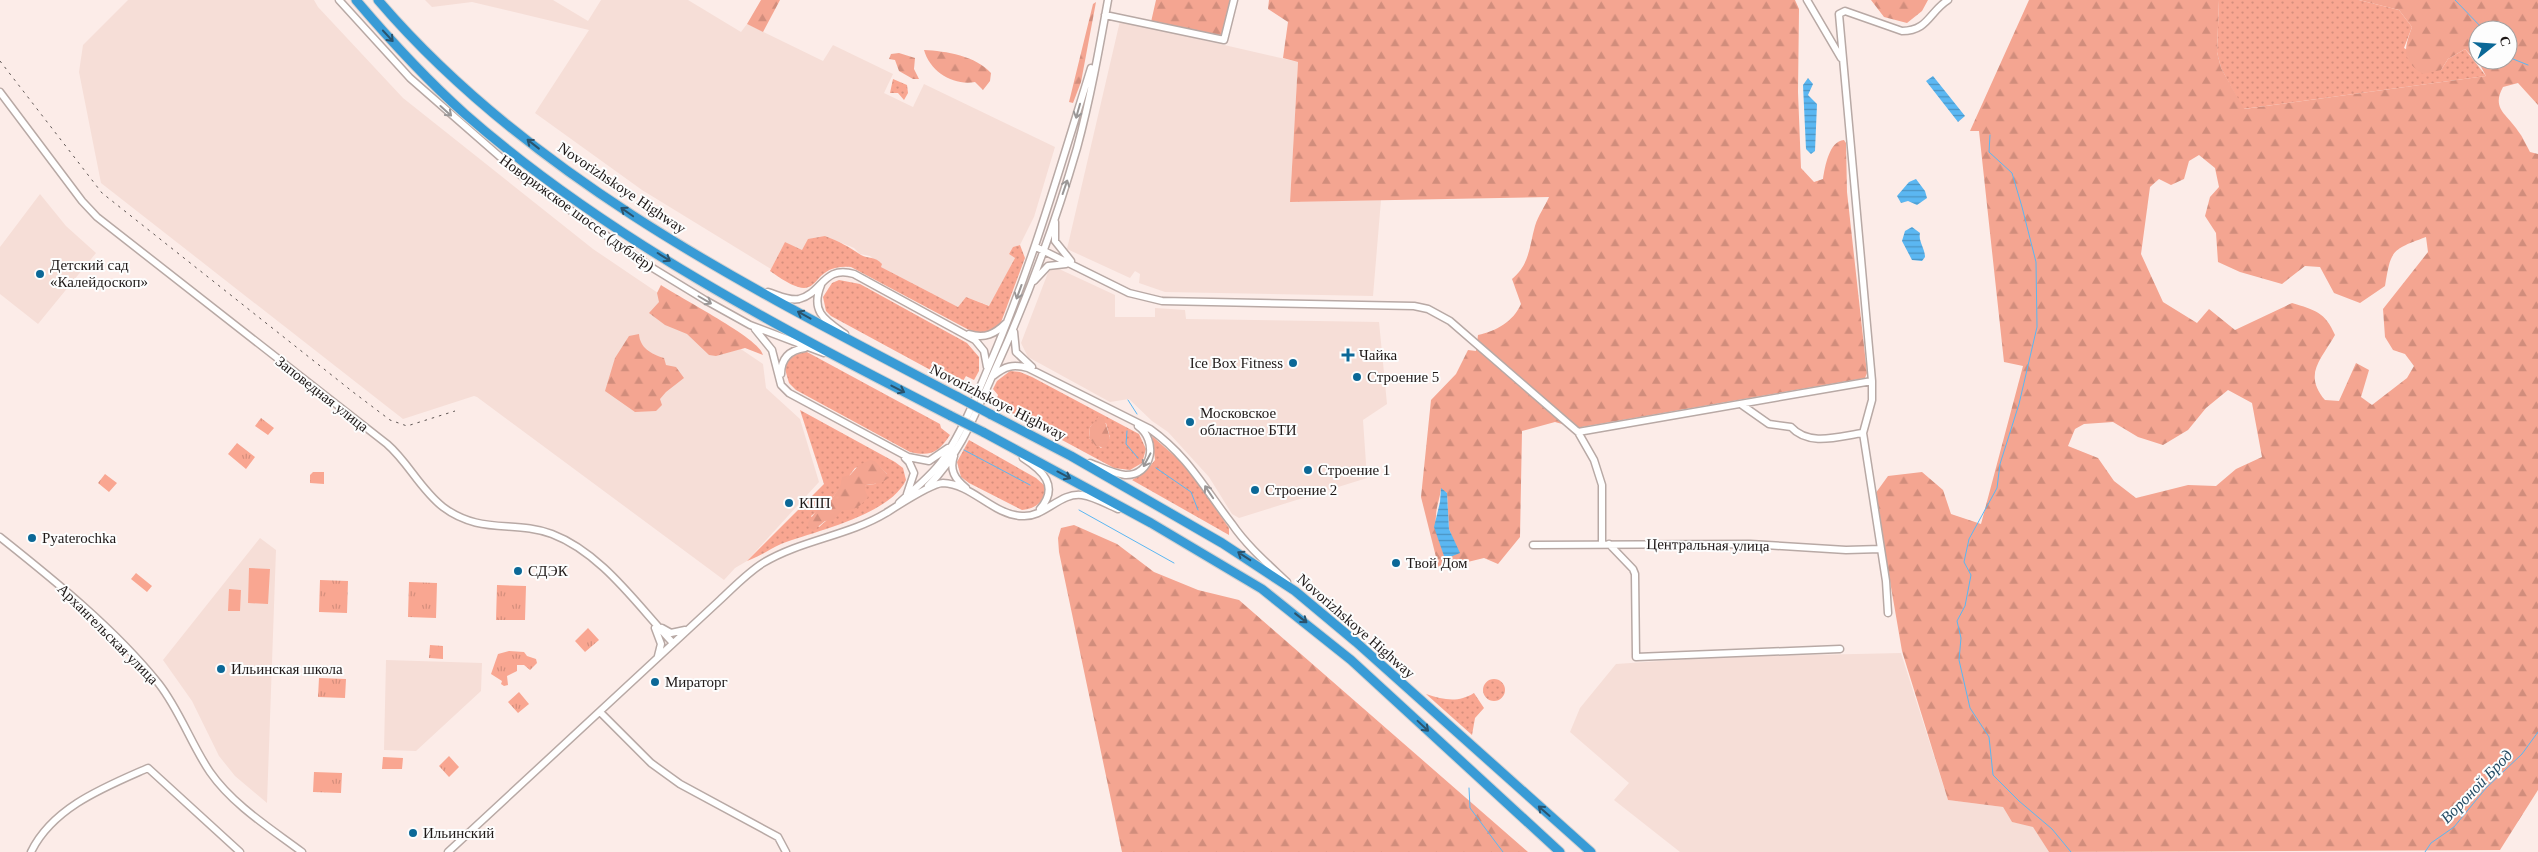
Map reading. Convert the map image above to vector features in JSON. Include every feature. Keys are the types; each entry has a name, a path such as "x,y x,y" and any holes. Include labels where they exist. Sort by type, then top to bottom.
{"highway":[{"name":"Novorizhskoye Highway","path":"356,0 439,89 466,114 568,195 668,260 855,367 1006,444 1151,523 1262,588 1309,624 1351,660 1560,852"},
{"name":"Novorizhskoye Highway","path":"378,0 462,85 535,145 634,217 760,290 878,355 1071,456 1222,543 1299,594 1591,852"}],"street":[{"name":"Новорижское шоссе (дублёр)","path":"339,0 410,78 523,177 651,267 750,325 855,367"},
{"path":"894,508 936,469 954,447 991,378 1015,326 1055,216 1077,148 1091,93 1108,0"},
{"path":"1105,15 1224,40 1234,0"},
{"path":"1807,0 1817,14 1844,64"},
{"path":"1888,613 1882,549 1863,432 1872,400 1872,381 1839,14 1845,11 1902,31 1910,31 1920,28 1948,0"},
{"path":"920,494 944,468 1009,320 1036,247 1098,48"},
{"name":"Заповедная улица","path":"0,92 82,201 97,217 387,444 399,455 418,481 443,507 472,522 487,526 538,530 567,541 601,566 673,643"},
{"path":"1055,216 1056,241 1061,251 1075,266"},
{"path":"1036,247 1129,292 1162,302 1373,305 1428,309 1450,321 1578,432 1594,460 1602,485 1605,543 1633,569 1635,574 1636,657 1840,649"},
{"path":"1029,287 1048,266 1060,263 1075,266"},
{"path":"760,290 798,299 811,293 834,273 854,274 975,340 984,351 987,370"},
{"path":"822,282 817,297 818,310 822,316 878,355"},
{"path":"963,332 974,336 989,336 997,332 1009,320"},
{"path":"750,325 764,337 772,350 781,385 789,393 898,453 915,460 929,461 954,447"},
{"path":"1015,326 1014,340 1016,352 1041,374"},
{"path":"789,393 781,376 783,360 793,351 806,348"},
{"path":"991,378 1002,369 1013,365 1028,368 1131,422 1142,429 1151,445 1150,458 1140,471 1125,475 1071,456"},
{"path":"1578,432 1872,381"},
{"path":"1742,405 1769,424 1791,427 1799,435 1813,439 1863,432"},
{"path":"1131,422 1150,429 1178,451 1242,537 1299,594"},
{"path":"1006,444 1045,476 1048,484 1048,498 1033,514"},
{"path":"954,447 954,475 973,493"},
{"path":"898,453 909,462 914,473 906,496"},
{"path":"448,852 689,628 761,564 786,552 851,530 920,494 932,485 940,483 955,485 1014,515 1033,514 1067,497 1082,495 1151,523"},
{"name":"Архангельская улица","path":"0,537 66,591 140,662 169,697 199,755 226,792 302,852"},
{"name":"Центральная улица","path":"1534,545 1605,543 1750,544 1846,550 1882,549"},
{"path":"651,620 671,633 689,628"},
{"path":"651,620 660,640 660,652 656,659"},
{"path":"600,712 658,768 680,784 778,837 783,842 786,852"},
{"path":"31,852 36,841 54,821 88,795 148,768 240,852"}],"shaded area":[{"path":"128,0 314,0 318,7 403,98 593,249 763,364 766,388 800,419 819,482 747,561 735,568 724,580 477,397 474,396 403,419 101,183 79,72 83,45"},
{"path":"425,0 553,0 588,21 601,0 688,0 741,32 747,24 823,61 833,45 893,74 884,93 913,107 924,84 1055,147 1034,217 1020,245 1013,247 1009,254 1015,258 990,306 966,297 958,307 881,267 870,256 860,254 854,248 825,236 802,251 785,242 771,269 642,190 535,113 589,30 472,2 432,7"},
{"path":"1120,21 1298,62 1290,202 1381,200 1373,296 1165,292 1139,283 1140,274 1135,271 1130,278 1067,249"},
{"name":"Детский сад «Калейдоскоп»","path":"40,194 66,226 96,253 38,324 0,294 0,247"},
{"path":"1057,268 1115,295 1115,317 1155,317 1155,308 1185,310 1186,319 1379,322 1387,404 1363,420 1367,478 1239,518 1232,514 1209,477 1168,432 1152,421 1129,399 1110,402 1028,357 1021,343 1049,270"},
{"name":"Ильинская школа","path":"260,538 276,550 267,803 235,776 219,756 192,701 163,660"},
{"path":"1901,653 1948,800 2003,807 2012,822 2033,826 2049,852 1680,852 1614,800 1629,783 1570,732 1580,708 1616,664 1719,657"},
{"path":"386,660 482,663 481,691 416,751 384,750"}],"green space":[{"path":"761,0 780,0 763,32 747,24"},
{"path":"1156,0 1230,0 1221,37 1151,22"},
{"path":"1269,0 1795,0 1799,9 1798,92 1801,168 1814,182 1823,179 1831,150 1839,141 1844,140 1846,143 1847,192 1867,373 1865,378 1576,428 1555,422 1522,431 1520,537 1498,564 1484,558 1439,569 1421,497 1431,400 1456,374 1468,350 1476,351 1478,335 1503,325 1518,310 1521,304 1512,279 1526,261 1536,222 1549,197 1290,202 1298,62 1283,58 1288,22 1268,9","holes":["1441,489 1447,493 1449,529 1452,536 1445,559 1437,533 1436,522"]},
{"path":"1871,0 1928,0 1922,11 1907,23 1884,17"},
{"path":"2029,0 2219,0 2217,52 2221,68 2244,109 2486,76 2483,70 2518,70 2518,20 2468,20 2468,52 2465,49 2448,59 2441,70 2423,74 2411,64 2406,54 2407,42 2412,27 2399,10 2359,0 2538,0 2538,105 2518,83 2503,87 2499,101 2502,111 2520,133 2530,152 2538,154 2538,790 2500,850 2049,852 2033,827 2012,822 2003,807 1948,800 1902,651 1875,494 1888,476 1922,472 1943,490 1951,514 1981,524 2023,366 2004,362 1979,131 1970,131","holes":["2199,155 2215,168 2219,187 2210,197 2205,216 2216,233 2218,262 2240,272 2282,284 2305,266 2320,267 2334,293 2360,303 2385,286 2391,258 2395,253 2406,245 2426,237 2428,252 2383,309 2385,337 2393,350 2405,354 2414,366 2407,378 2372,405 2361,397 2369,370 2356,363 2339,401 2325,400 2315,382 2316,367 2335,335 2327,321 2318,313 2292,303 2235,330 2209,309 2197,323 2163,302 2141,254 2150,187 2159,179 2171,185 2184,179 2189,161","2228,390 2252,403 2262,457 2236,469 2216,486 2188,485 2136,498 2114,481 2098,458 2068,446 2075,429 2084,424 2113,422 2138,437 2163,445 2188,430 2206,408"]},
{"path":"2219,0 2359,0 2399,10 2412,27 2404,48 2441,70 2448,59 2465,49 2468,53 2468,70 2481,70 2486,76 2243,109 2221,68 2217,52"},
{"path":"1096,2 1081,82 1073,103 1069,102 1093,4"},
{"path":"924,50 960,55 977,62 991,73 990,81 983,90 975,82 959,82 944,76 932,65"},
{"path":"899,53 915,58 914,69 919,79 913,79 899,71 895,60 889,59 891,54"},
{"path":"893,79 907,85 908,93 904,100 898,93 890,93"},
{"path":"825,236 844,244 864,256 877,260 882,264 881,267 958,307 966,297 989,306 1015,258 1009,254 1013,247 1020,245 1025,258 1000,325 990,331 979,332 971,331 851,267 836,268 826,272 808,287 800,288 788,283 770,271 785,242 802,250 808,239"},
{"path":"839,280 860,284 967,343 979,357 979,371 974,380 966,376 960,386 831,316 826,311 823,297 832,283"},
{"path":"661,285 718,318 749,339 759,348 763,355 745,348 716,356 709,355 687,334 665,325 649,313 659,302 657,293"},
{"path":"639,334 647,350 664,358 666,365 676,367 684,378 660,399 662,405 656,411 635,412 605,391 615,358 629,336"},
{"path":"807,352 940,424 941,428 950,435 942,446 934,452 924,454 910,452 796,390 789,383 785,369 793,357"},
{"path":"1010,371 1020,372 1139,434 1146,449 1142,463 1130,470 1114,468 995,404 998,395 993,389 997,381","holes":["1094,423 1106,423 1110,438 1101,448 1089,438 1090,427"]},
{"path":"800,410 895,462 903,468 906,480 897,492 884,503 868,512 781,544 747,561 824,484","holes":["875,462 887,474 875,484 866,485 857,498 819,527 811,516 818,511 822,502 831,500 855,468"]},
{"path":"1099,416 1104,418 1110,438 1106,448 1096,446 1089,438 1090,427"},
{"path":"261,418 274,428 268,435 255,426"},
{"path":"1152,436 1186,466 1229,528 1229,535 1132,480 1146,471 1155,460"},
{"path":"969,440 1036,478 1045,486 1042,500 1032,508 1022,510 961,477 957,462"},
{"path":"237,443 255,457 246,469 228,454"},
{"path":"870,460 875,461 887,474 887,479 881,483 866,485 865,490 868,497 856,508 842,510 834,520 825,521 814,530 809,528 808,523 822,502 831,500 840,487 842,477 850,475 859,465"},
{"path":"313,472 324,472 324,484 310,483 310,475"},
{"path":"105,474 117,483 109,492 98,483"},
{"path":"1074,525 1117,544 1154,572 1198,590 1239,600 1528,852 1122,852 1059,552 1058,538 1061,528"},
{"path":"249,568 270,569 268,604 248,603"},
{"path":"136,573 152,586 147,592 131,579"},
{"path":"320,580 348,581 347,613 319,612"},
{"path":"409,582 437,583 436,618 408,617"},
{"path":"497,585 526,586 525,620 496,620"},
{"path":"229,589 241,590 240,611 228,611"},
{"path":"588,628 599,640 585,652 575,641"},
{"path":"430,645 443,646 443,659 429,658"},
{"path":"509,651 524,652 527,656 536,659 537,663 530,670 524,665 517,665 517,671 507,676 508,685 504,686 501,684 502,681 491,674 498,654"},
{"path":"319,678 346,679 345,698 318,697"},
{"path":"1494,679 1502,682 1505,690 1502,698 1494,701 1486,698 1483,690 1486,682"},
{"path":"519,692 529,704 518,713 508,702"},
{"path":"1474,693 1484,708 1475,718 1472,735 1426,694 1439,698 1457,699"},
{"path":"449,756 459,767 449,777 439,766"},
{"path":"383,757 403,758 402,769 382,769"},
{"path":"314,772 342,773 341,793 313,792"}],"water":[{"path":"1933,76 1965,116 1958,122 1926,81"},
{"path":"1808,78 1813,84 1808,95 1817,104 1815,151 1811,154 1806,149 1803,85"},
{"path":"1916,179 1925,191 1927,198 1917,205 1908,201 1901,203 1897,196 1909,182"},
{"path":"1912,227 1920,233 1925,257 1922,261 1912,260 1902,241 1905,231"},
{"path":"1441,488 1447,493 1449,529 1460,553 1445,559 1434,527"}],"waterway":[{"path":"2455,0 2474,20"},
{"path":"2518,61 2528,65"},
{"path":"1990,135 1989,152 2012,173 2036,262 2037,327 2019,404 2000,464 1997,488 1969,539 1964,562 1971,575 1965,606 1957,621 1961,638 1959,660 1970,708 1989,737 1993,775 2019,801 2052,829 2071,852"},
{"path":"1128,400 1137,414"},
{"path":"1127,431 1126,444 1138,458"},
{"path":"964,450 1030,485"},
{"path":"1156,468 1191,492 1198,510"},
{"path":"1079,510 1174,563"},
{"name":"Вороной Брод","path":"2425,852 2431,843 2454,827 2486,788 2522,754 2538,732"},
{"path":"1469,788 1470,808 1503,852"}],"railway":[{"path":"0,61 102,193 353,392 390,420 407,426 455,411"}],"place":[{"name":"Детский сад «Калейдоскоп»","path":"40,274"},
{"name":"Чайка","path":"1348,355"},
{"name":"Ice Box Fitness","path":"1293,363"},
{"name":"Строение 5","path":"1357,377"},
{"name":"Московское областное БТИ","path":"1190,422"},
{"name":"Строение 1","path":"1308,470"},
{"name":"Строение 2","path":"1255,490"},
{"name":"КПП","path":"789,503"},
{"name":"Pyaterochka","path":"32,538"},
{"name":"Твой Дом","path":"1396,563"},
{"name":"СДЭК","path":"518,571"},
{"name":"Ильинская школа","path":"221,669"},
{"name":"Мираторг","path":"655,682"},
{"name":"Ильинский","path":"413,833"}]}
